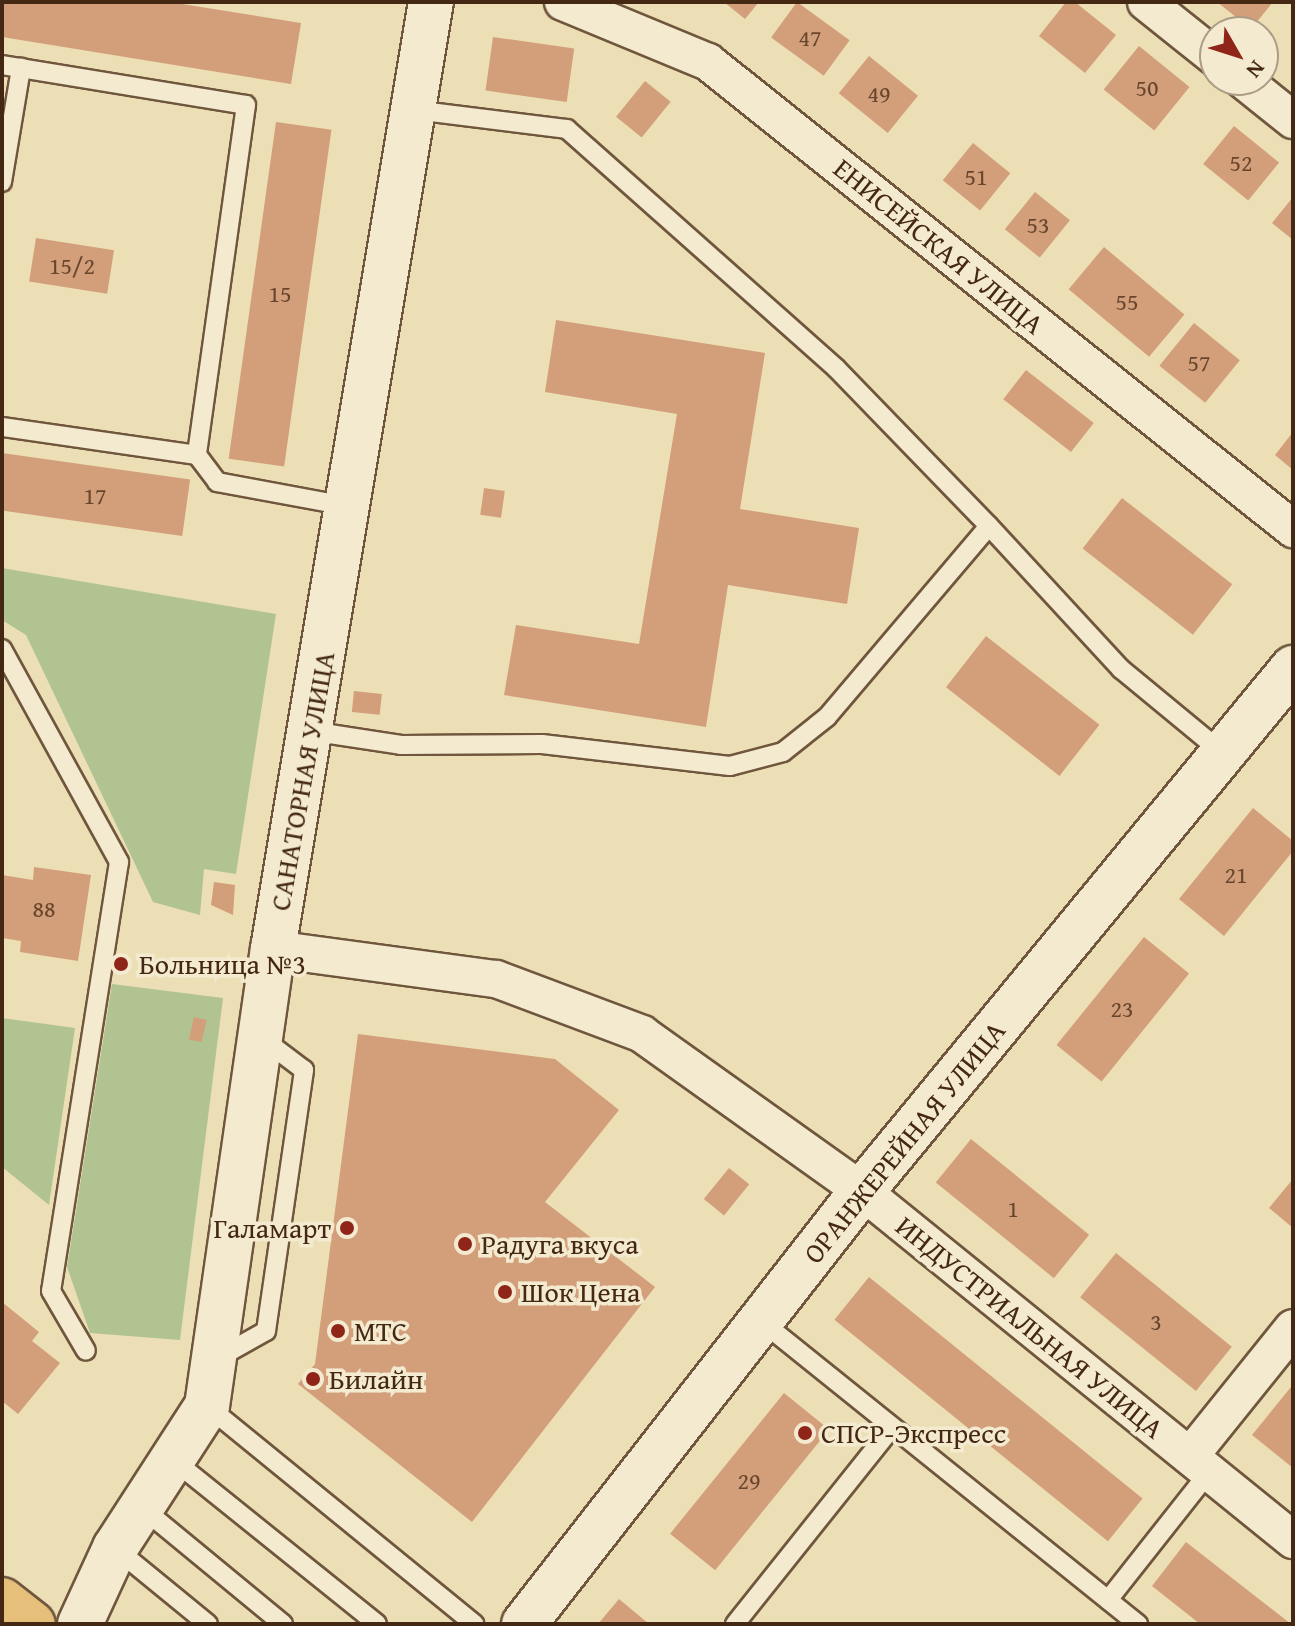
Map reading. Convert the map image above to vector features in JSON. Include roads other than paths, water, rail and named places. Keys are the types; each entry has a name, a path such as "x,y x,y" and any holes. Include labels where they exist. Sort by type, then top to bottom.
{"main road":[{"name":"САНАТОРНАЯ УЛИЦА","path":"80,1624 115,1548 207,1406 273,949 431,2"},
{"name":"ОРАНЖЕРЕЙНАЯ УЛИЦА","path":"524,1624 862,1191 1293,668"},
{"path":"2,1600 33,1624"}],"street":[{"name":"ЕНИСЕЙСКАЯ УЛИЦА","path":"563,2 708,62 1293,529"},
{"path":"1146,2 1199,44"},
{"path":"1263,96 1293,120"},
{"name":"ИНДУСТРИАЛЬНАЯ УЛИЦА","path":"273,949 496,979 642,1034 862,1191 1293,1540"},
{"path":"1200,1464 1293,1328"}],"lane":[{"path":"2,65 246,105 197,455 217,482 349,506"},
{"path":"2,182 21,68"},
{"path":"414,110 567,129 836,368 989,526 1121,669 1223,753"},
{"path":"2,427 197,455"},
{"path":"310,731 401,745 542,744 730,766 783,752 827,717 989,526"},
{"path":"2,649 119,862 51,1291 86,1351"},
{"path":"761,1321 1138,1624"},
{"path":"207,1406 474,1624"},
{"path":"735,1624 892,1427"},
{"path":"172,1459 377,1624"},
{"path":"1108,1600 1200,1464"},
{"path":"141,1507 283,1624"},
{"path":"115,1548 208,1624"}],"place":[{"name":"Больница №3","path":"121,964"},
{"name":"Галамарт","path":"347,1228"},
{"name":"Радуга вкуса","path":"465,1244"},
{"name":"Шок Цена","path":"505,1292"},
{"name":"МТС","path":"338,1331"},
{"name":"Билайн","path":"313,1379"},
{"name":"СПСР-Экспресс","path":"805,1433"}]}
